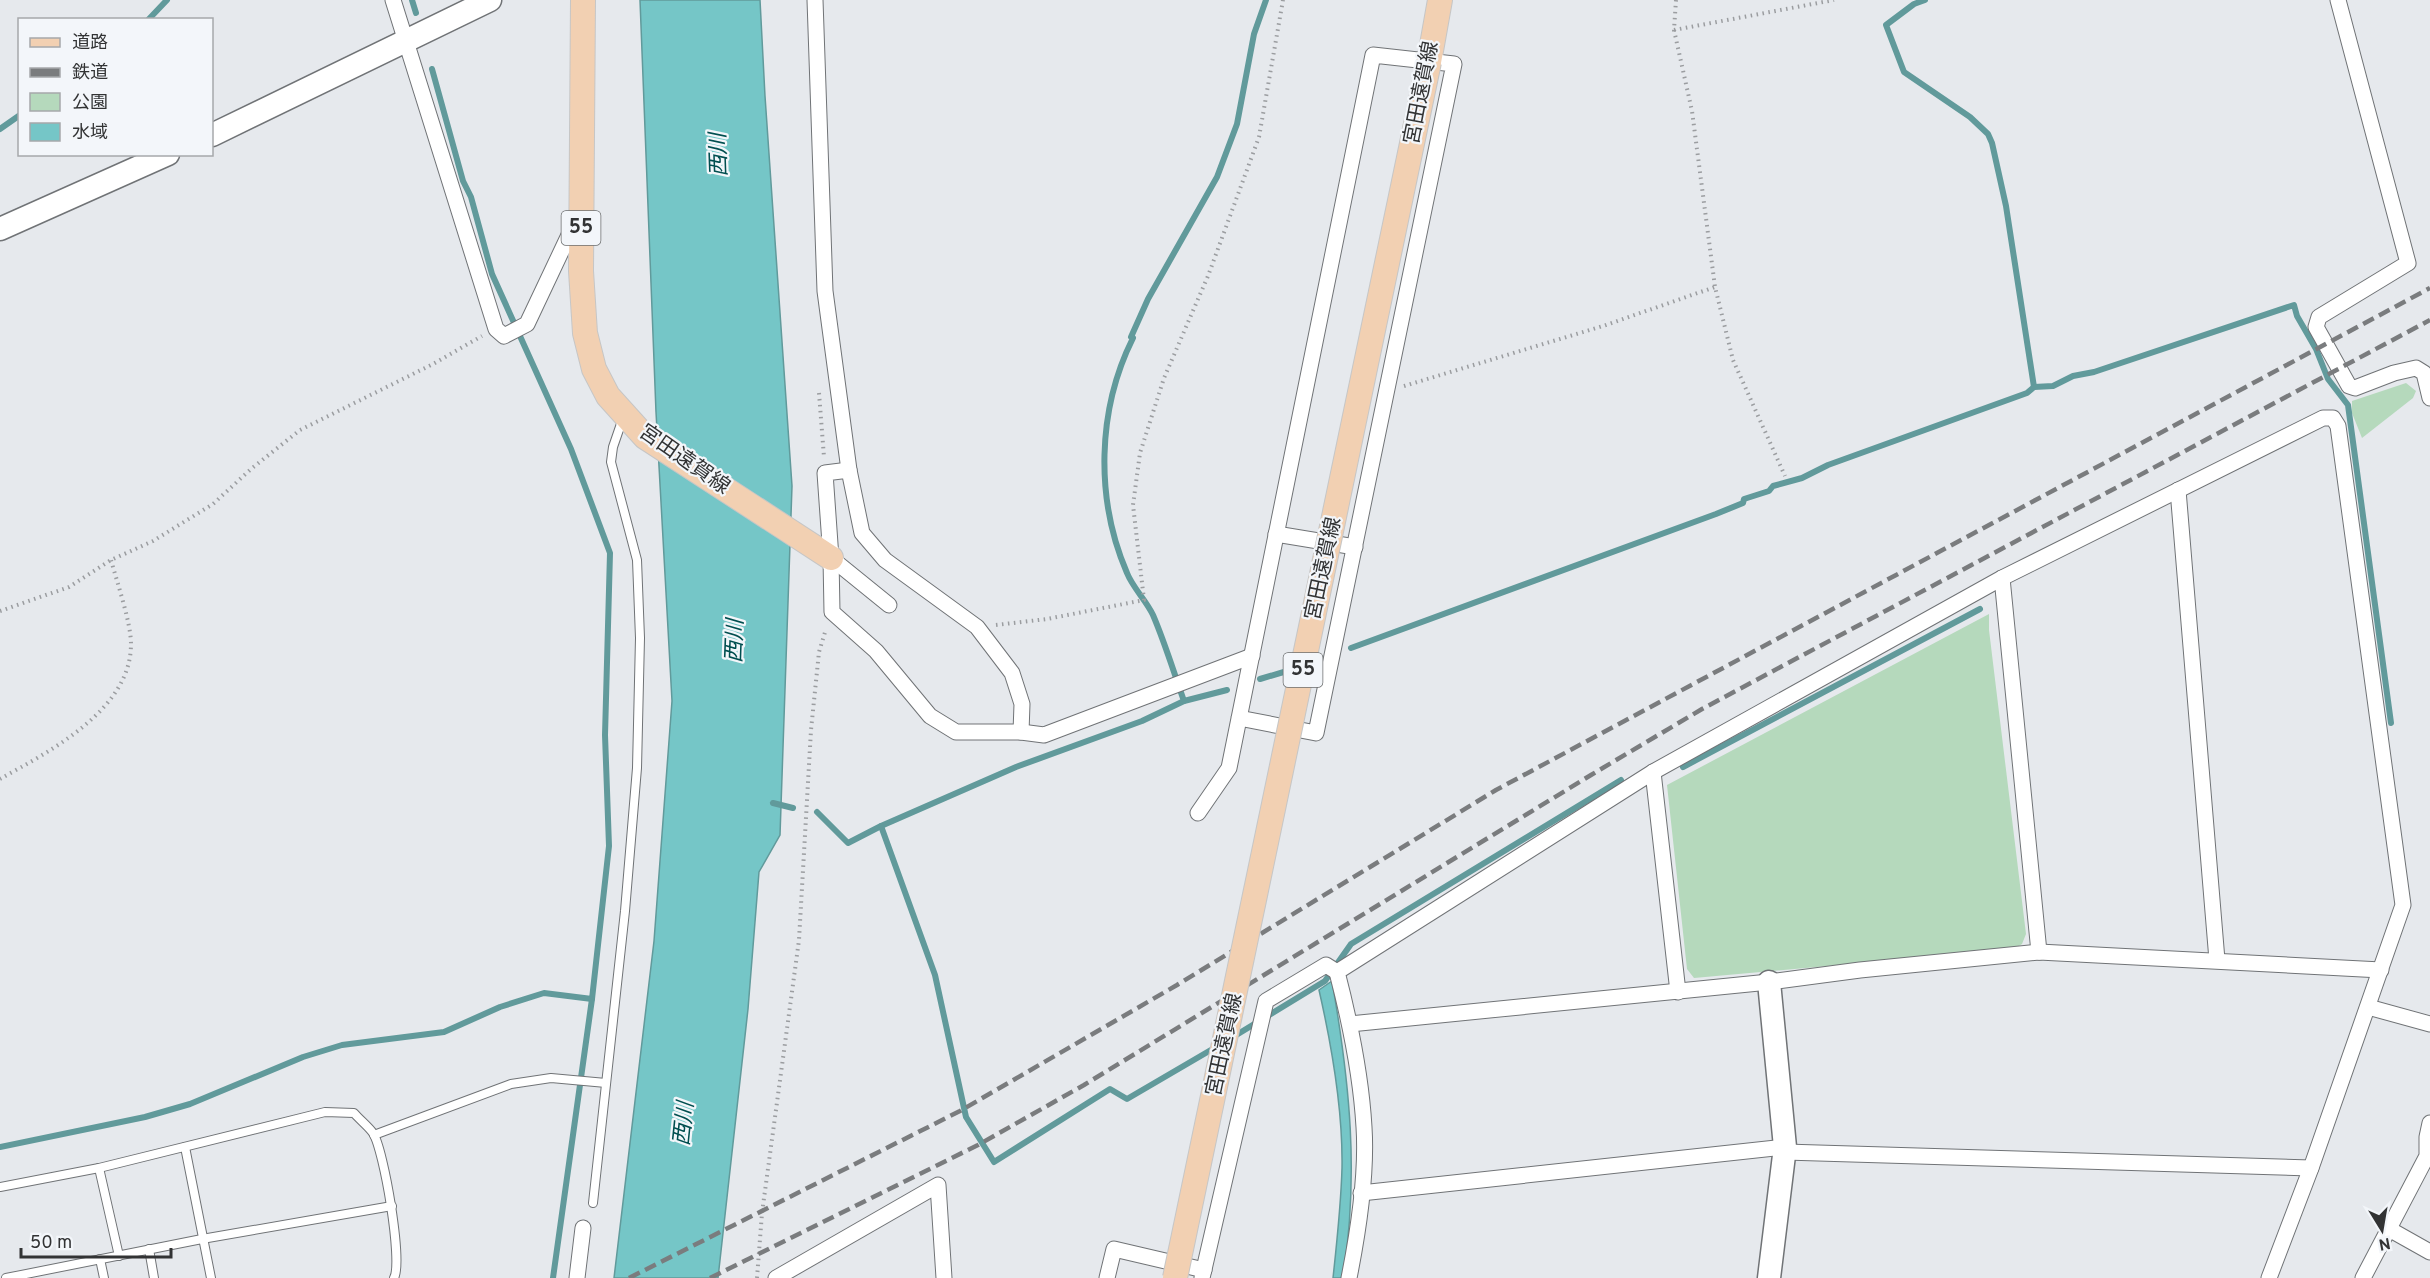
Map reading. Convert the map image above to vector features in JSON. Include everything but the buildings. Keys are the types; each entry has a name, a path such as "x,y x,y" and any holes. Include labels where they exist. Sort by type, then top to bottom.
{"main road":[{"name":"宮田遠賀線","path":"583,0 581,271 585,333 594,369 608,396 645,437 831,558"},
{"name":"宮田遠賀線","path":"1175,1278 1429,62 1440,0"}],"street":[{"path":"393,0 496,329 504,336 527,324 581,210"},
{"path":"213,135 490,0"},
{"path":"815,0 825,291 849,470 862,533 885,560 977,627 1012,673 1022,704 1020,732"},
{"path":"2338,0 2408,263 2319,317 2316,327 2349,386 2355,388 2394,373 2416,368 2424,373 2430,398"},
{"path":"1198,813 1229,768 1239,718 1252,656 1372,55 1454,64 1316,733 1239,718"},
{"path":"0,229 164,156"},
{"path":"1337,972 1653,772 2002,578 2323,418 2333,418 2337,426 2403,905 2311,1168 2269,1278"},
{"path":"849,470 825,473 832,612 876,651 930,716 956,732 1020,732 1044,735 1252,656"},
{"path":"2178,490 2217,960"},
{"path":"1276,534 1355,547"},
{"path":"831,558 889,604"},
{"path":"2002,578 2039,952"},
{"path":"1653,772 1678,992"},
{"path":"1350,1024 1678,992 1860,970 2039,952 2381,970"},
{"path":"1107,1278 1114,1249 1203,1274 1266,1000 1326,965 1337,972 1350,1024 1364,1128 1361,1193 1356,1242 1349,1278"},
{"path":"1769,982 1785,1150 1769,1278"},
{"path":"2368,1007 2430,1024"},
{"path":"2363,1278 2427,1156 2430,1123"},
{"path":"1361,1193 1785,1150 2311,1168"},
{"path":"776,1278 938,1185 944,1278"},
{"path":"577,1278 584,1228"},
{"path":"2389,1229 2430,1252"}],"lane":[{"path":"593,1203 603,1083 625,911 637,744 640,638 637,560 611,462 613,447 625,414"},
{"path":"374,1135 511,1084 551,1078 603,1083"},
{"path":"0,1187 99,1168 325,1112 354,1113 374,1135 392,1206 397,1260 397,1272 394,1278"},
{"path":"185,1147 211,1278"},
{"path":"99,1168 119,1256"},
{"path":"6,1278 202,1239 392,1206"},
{"path":"149,1249 154,1278"},
{"path":"100,1259 104,1278"}],"path":[{"path":"977,627 1047,619 1144,600 1133,506 1140,453 1164,378 1208,276 1259,137 1283,0"},
{"path":"1676,0 1674,30 1692,111 1715,287 1733,360 1785,476"},
{"path":"1674,30 1834,0"},
{"path":"1388,391 1603,326 1715,287"},
{"path":"0,611 69,587 111,560 153,541 213,504 250,468 300,430 433,364 496,329"},
{"path":"0,779 39,758 98,716 121,682 129,664 131,642 111,560"},
{"path":"757,1278 762,1213 799,940 811,730 819,652 832,612"}],"green space":[{"path":"2406,383 2416,391 2413,398 2362,438 2352,413 2352,401"},
{"path":"1989,614 1989,630 2026,934 2022,944 2014,949 1694,978 1687,969 1667,785"}],"water":[{"name":"西川","path":"640,0 760,0 792,486 780,835 759,872 748,1009 718,1278 614,1278 654,941 672,701 656,412"},
{"path":"1332,981 1344,1056 1350,1129 1351,1202 1343,1278 1333,1278 1339,1223 1341,1123 1332,1056 1319,990"}],"waterway":[{"path":"150,18 167,0"},
{"path":"412,0 416,13"},
{"path":"1184,701 1153,615 1130,578 1117,545 1109,515 1105,485 1104,455 1107,424 1112,395 1133,338 1131,337 1148,299 1217,177 1237,124 1254,34 1266,0"},
{"path":"1925,0 1914,4 1886,25 1904,72 1970,117 1988,134 1992,143 2006,206 2034,387"},
{"path":"0,1147 145,1117 190,1104 303,1057 342,1045 444,1032 500,1007 544,993 592,999 609,846 605,735 610,553 571,449 492,274 432,69"},
{"path":"0,129 18,116"},
{"path":"1351,648 1716,514 1743,503 1744,499 1769,491 1773,486 1802,478 1828,465 2027,393 2034,387 2053,386 2073,376 2094,372 2294,305 2297,316 2316,349 2328,379 2348,405 2391,723"},
{"path":"1683,767 1980,609"},
{"path":"1260,679 1297,668"},
{"path":"817,812 848,843 881,826 1016,767 1142,721 1184,701 1227,690"},
{"path":"1233,1037 1325,981 1351,944 1621,780"},
{"path":"773,803 793,808"},
{"path":"881,826 935,975 966,1117 994,1162 1110,1089 1127,1099 1216,1047"},
{"path":"553,1278 592,999"}],"railway":[{"path":"629,1278 960,1111 1177,985 1496,790 2430,288"},
{"path":"710,1278 978,1145 1084,1085 1702,709 2430,320"}]}
